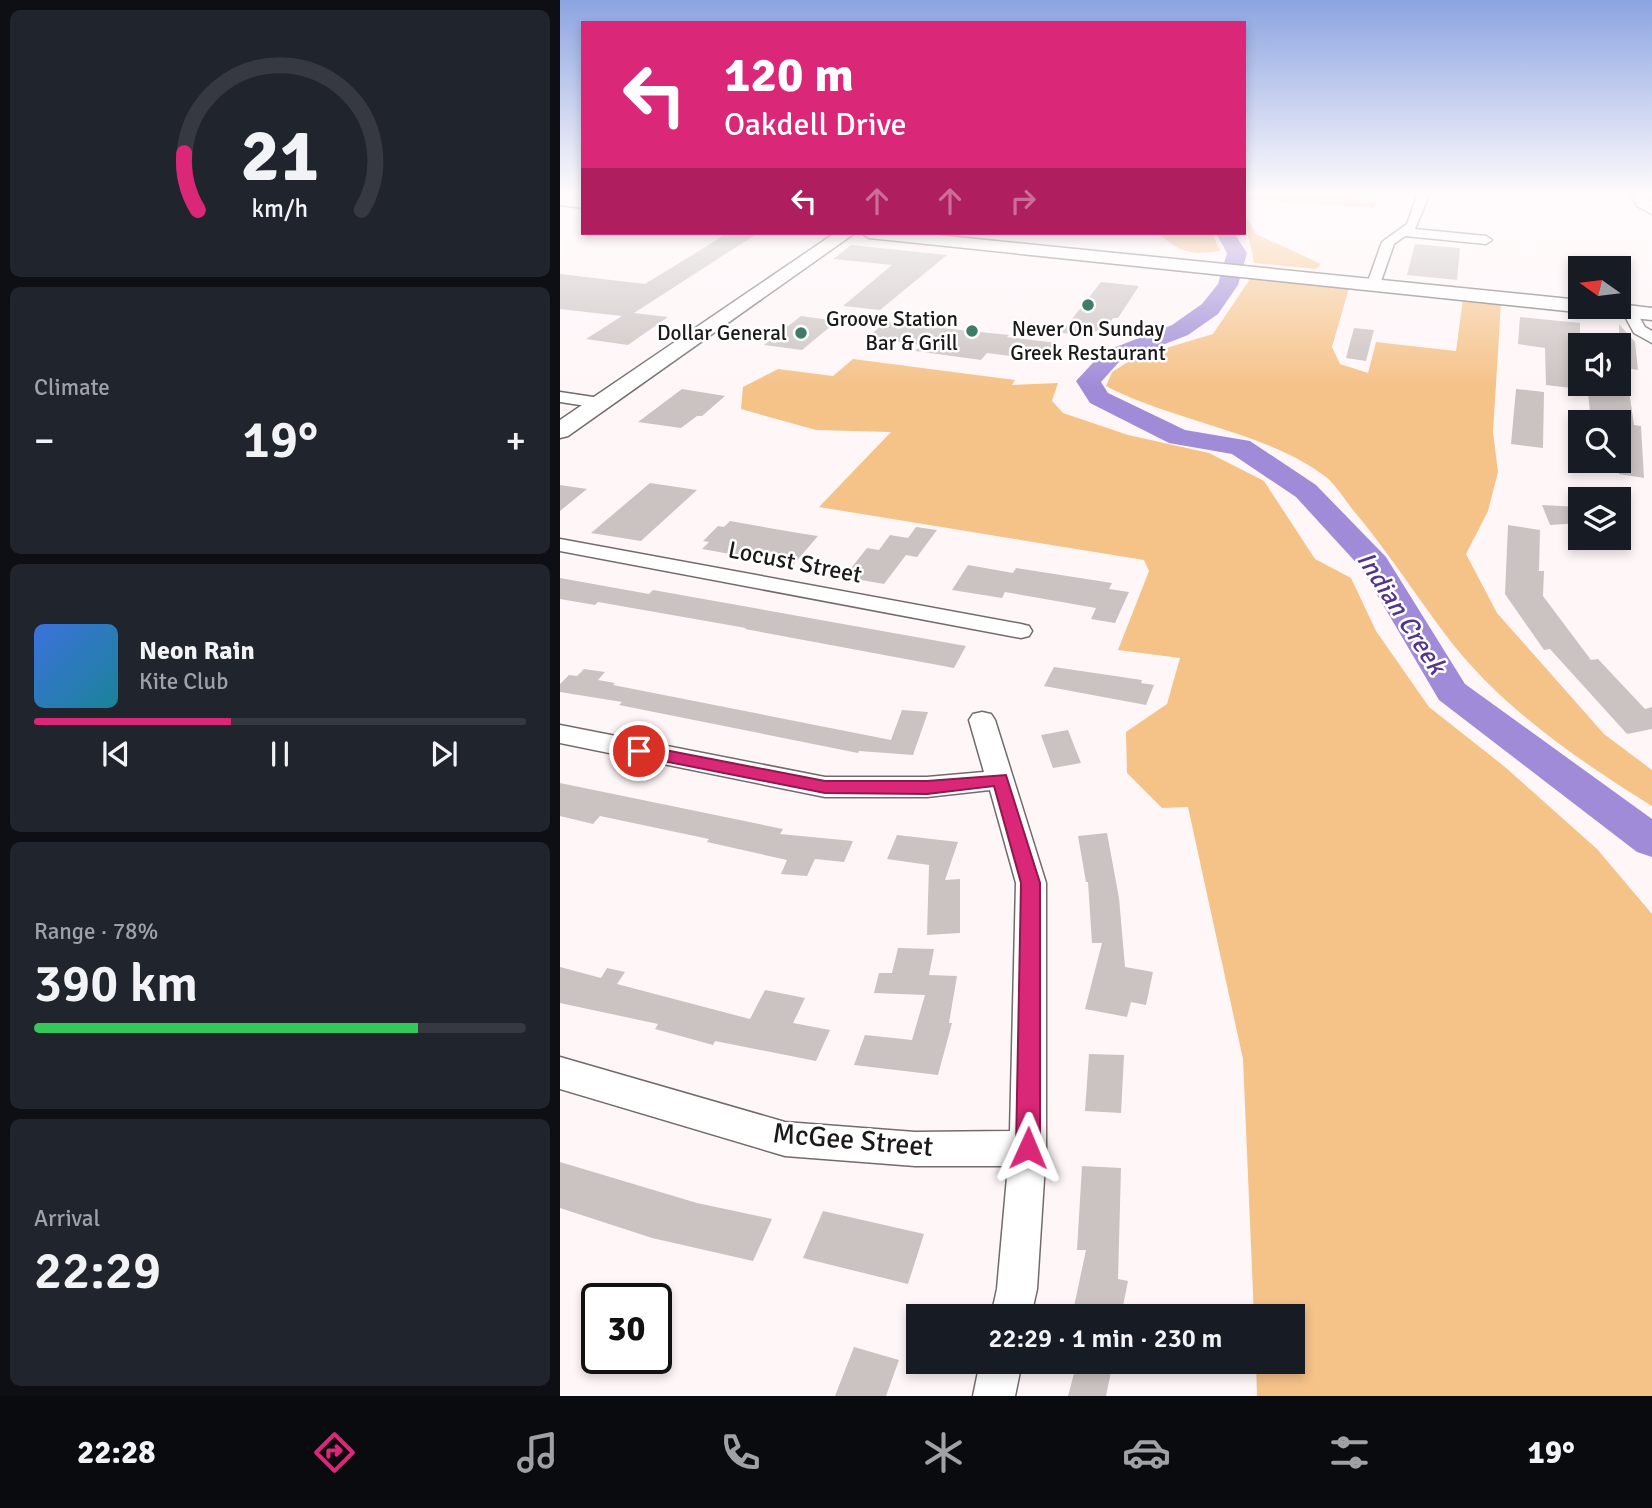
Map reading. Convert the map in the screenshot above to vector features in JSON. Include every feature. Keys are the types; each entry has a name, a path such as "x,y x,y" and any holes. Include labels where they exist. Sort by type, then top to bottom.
{"main road":[{"path":"560,431 810,258"},
{"path":"1118,258 1568,305"},
{"path":"1631,311 1652,314"}],"street":[{"path":"1374,284 1383,258"},
{"path":"1631,315 1639,330 1652,338"},
{"path":"560,397 600,403"},
{"name":"Locust Street","path":"560,545 1021,631"},
{"path":"982,720 1031,883 1028,1148 1014,1304"},
{"path":"560,734 825,787 927,788 1000,779"},
{"name":"McGee Street","path":"560,1073 785,1139 915,1149 1028,1148"},
{"path":"994,1396 999,1374"}],"shaded area":[{"path":"1253,258 1308,258 1321,264 1316,269 1254,263"},
{"path":"1250,279 1349,288 1332,347 1340,364 1368,373 1376,342 1456,351 1463,299 1501,303 1493,432 1498,472 1488,511 1466,554 1497,613 1604,734 1652,770 1652,806 1567,750 1490,685 1445,634 1377,540 1326,477 1276,449 1160,409 1106,386 1112,372 1136,357 1213,334"},
{"path":"853,359 1015,380 1012,385 1058,383 1052,401 1063,413 1128,435 1209,453 1264,481 1315,559 1351,578 1376,631 1429,707 1505,767 1597,849 1652,914 1652,1396 1257,1396 1256,1374 1305,1374 1305,1304 1253,1304 1243,1059 1188,807 1162,808 1127,773 1126,732 1167,704 1180,658 1118,650 1149,571 1144,560 819,507 891,432 816,430 741,409 743,387 778,369 833,376"}],"building":[{"path":"687,258 719,258 634,313 668,317 628,345 586,339 622,316 560,309 560,274 645,284"},
{"path":"943,258 880,310 843,306 892,265 833,259"},
{"path":"1411,258 1459,258 1457,280 1407,275"},
{"path":"1101,282 1139,286 1118,318 1113,318 1109,324 1087,336 1061,333"},
{"name":"Dollar General","path":"801,316 837,321 802,350 764,345"},
{"path":"1520,317 1580,323 1580,333 1568,333 1568,388 1546,385 1545,348 1518,344"},
{"path":"885,322 1009,335 1007,337 1057,343 1043,360 987,353 981,360 915,351 921,345 867,338"},
{"path":"1619,324 1627,333 1619,333"},
{"path":"1354,328 1374,330 1366,361 1346,358"},
{"path":"1631,338 1635,342 1638,370 1631,369"},
{"path":"682,389 725,396 702,416 697,416 681,428 638,422"},
{"path":"1516,389 1544,392 1543,448 1511,444"},
{"path":"1588,396 1630,396 1634,425 1641,426 1644,478 1619,474 1631,473 1631,410 1590,410"},
{"path":"650,483 697,490 641,541 591,533"},
{"path":"560,485 587,489 560,511"},
{"path":"1542,505 1568,506 1568,524 1550,525"},
{"path":"730,521 818,536 793,565 702,549 709,542 703,541 718,526 724,527"},
{"path":"1508,525 1540,530 1539,571 1544,571 1543,596 1591,660 1598,659 1645,709 1652,707 1652,729 1627,734 1550,649 1544,650 1505,594"},
{"path":"916,527 937,530 917,557 906,555 884,584 844,577 867,548 879,550 890,535 908,538"},
{"path":"968,565 1013,573 1016,568 1112,583 1109,589 1129,592 1115,623 1091,619 1096,608 1005,592 1002,598 952,590"},
{"path":"560,578 649,594 653,590 966,646 954,668 598,602 595,605 560,599"},
{"path":"1054,667 1142,680 1141,683 1154,685 1146,705 1044,686"},
{"path":"584,669 605,672 598,680 615,683 613,685 891,740 902,710 928,712 913,755 858,753 619,705 622,702 560,692 560,684 569,675 577,676"},
{"path":"1068,730 1081,763 1053,768 1041,735"},
{"path":"560,783 783,829 780,834 853,841 844,862 815,859 807,876 781,874 787,860 707,842 709,839 600,816 593,824 560,816"},
{"path":"1107,833 1119,898 1125,967 1153,972 1146,1005 1131,1002 1127,1017 1085,1009 1102,943 1092,943 1088,882 1078,836"},
{"path":"897,835 958,842 945,880 960,879 960,933 927,935 929,865 887,859"},
{"path":"898,948 934,949 929,975 957,976 949,1023 952,1023 938,1075 854,1065 865,1035 912,1040 925,995 874,993 879,973 892,973"},
{"path":"560,967 601,978 607,968 625,972 617,984 750,1019 765,990 805,998 793,1023 830,1030 816,1061 715,1041 713,1045 655,1029 658,1024 560,1003"},
{"path":"1089,1054 1124,1055 1121,1113 1085,1111"},
{"path":"560,1162 697,1203 772,1219 753,1261 652,1238 560,1208"},
{"path":"1082,1166 1121,1168 1118,1279 1128,1281 1123,1304 1075,1304 1086,1250 1077,1250"},
{"path":"823,1211 924,1234 908,1284 803,1258"},
{"path":"854,1347 899,1360 886,1396 835,1396"},
{"path":"1074,1374 1111,1374 1106,1396 1068,1396"}],"waterway":[{"name":"Indian Creek","path":"1236,258 1228,285 1210,309 1180,330 1111,357 1088,381 1099,398 1178,437 1240,447 1306,491 1375,564 1452,692 1652,841"}],"place":[{"name":"Never On Sunday Greek Restaurant","path":"1088,305"},
{"name":"Groove Station Bar & Grill","path":"972,331"},
{"name":"Dollar General","path":"801,333"}],"route":[{"path":"639,751 771,779 825,787 927,788 1000,779 1031,883 1028,1148"}]}
